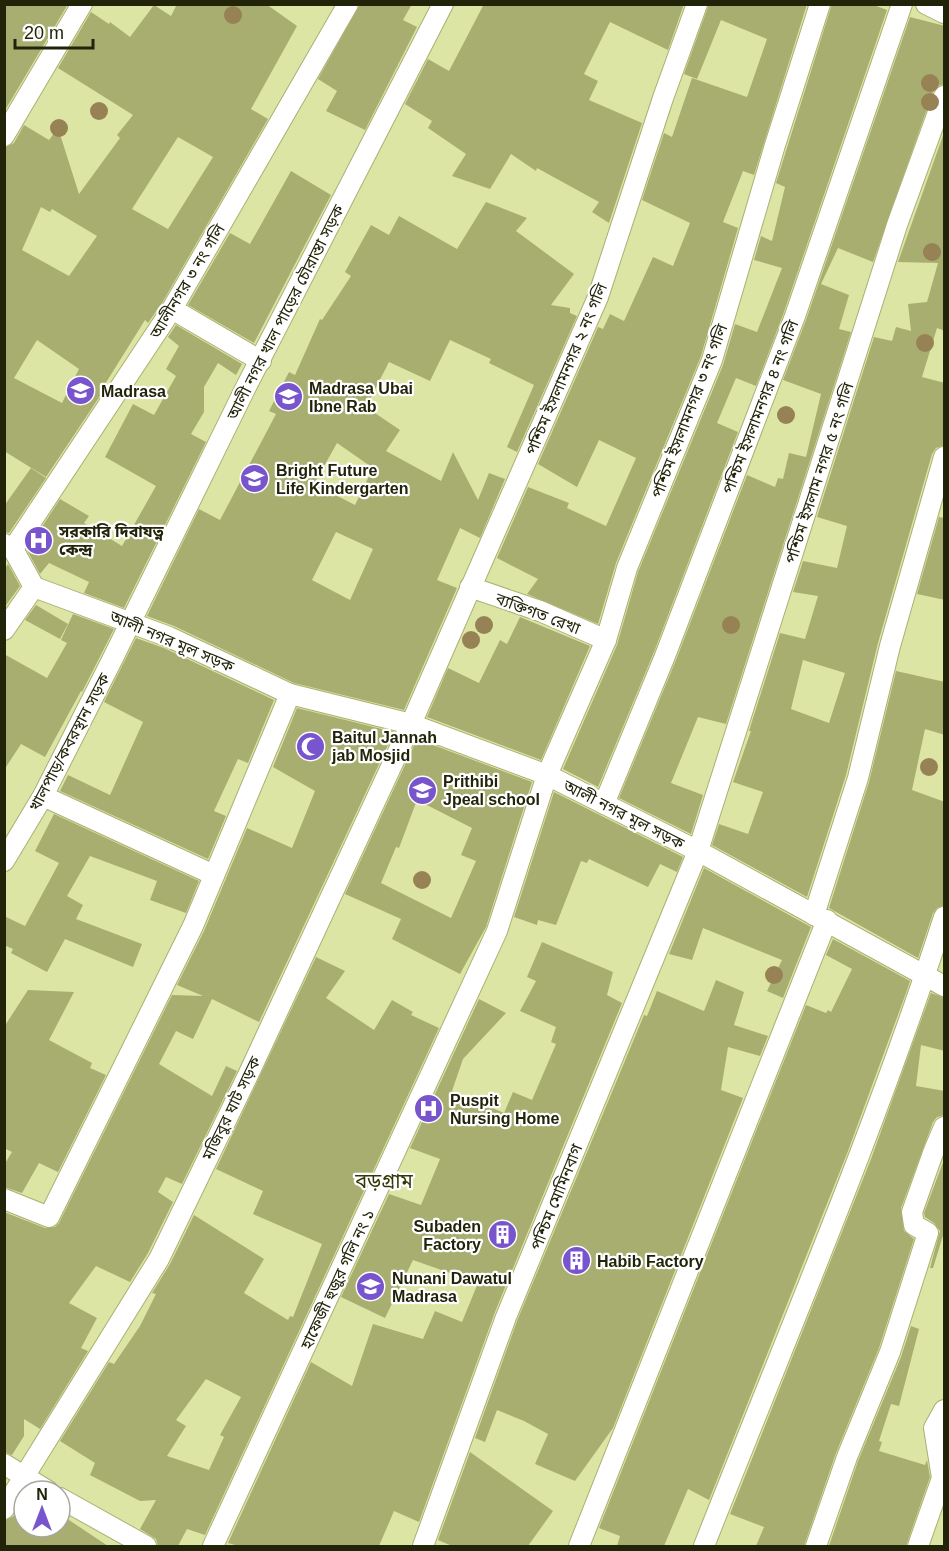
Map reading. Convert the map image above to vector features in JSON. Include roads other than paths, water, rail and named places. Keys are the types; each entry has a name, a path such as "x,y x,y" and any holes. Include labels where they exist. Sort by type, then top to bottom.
{"street":[{"path":"4,136 82,4"},
{"name":"আলীনগর ৩ নং গলি","path":"9,546 172,309 348,4"},
{"name":"আলী নগর খাল পাড়ের চৌরাস্তা সড়ক","path":"131,621 245,389 443,4"},
{"name":"পশ্চিম ইসলামনগর ২ নং গলি","path":"411,724 598,297 663,98 697,4"},
{"name":"পশ্চিম ইসলামনগর ৩ নং গলি","path":"548,775 606,640 627,568 712,360 775,145 820,4"},
{"name":"পশ্চিম ইসলামনগর ৪ নং গলি","path":"604,804 665,656 795,316 902,4"},
{"path":"926,4 945,13"},
{"name":"পশ্চিম ইসলাম নগর ৫ নং গলি","path":"698,851 897,225 945,96"},
{"path":"172,309 261,361"},
{"path":"579,1546 821,918 890,646 945,457"},
{"path":"4,630 34,587 9,546"},
{"name":"আলী নগর মূল সড়ক","path":"34,587 131,621 290,694 411,724 548,775 698,851 945,986"},
{"name":"ব্যক্তিগত রেখা","path":"470,587 540,611 606,640"},
{"name":"খালপাড়/কবরস্থান সড়ক","path":"4,861 43,796 131,621"},
{"path":"4,1199 49,1217 193,926 290,694"},
{"name":"মজিবুর ঘাট সড়ক","path":"4,1509 159,1259 411,724"},
{"name":"হাফেজী হুজুর গলি নং ১","path":"213,1546 497,931 548,775"},
{"path":"43,796 214,875"},
{"name":"পশ্চিম মোমিনবাগ","path":"423,1546 506,1317 698,851"},
{"path":"704,1546 816,1271 926,975 945,917"},
{"path":"816,1546 847,1457 890,1352 919,1265 928,1233 914,1225 912,1212 945,1127"},
{"path":"918,1546 942,1478 934,1428 945,1410"},
{"path":"4,1464 27,1479"},
{"path":"72,1505 146,1546"}],"place":[{"name":"Madrasa","path":"80,391"},
{"name":"Madrasa Ubai Ibne Rab","path":"288,397"},
{"name":"Bright Future Life Kindergarten","path":"255,479"},
{"name":"সরকারি দিবাযত্ন কেন্দ্র","path":"38,540"},
{"name":"Baitul Jannah jab Mosjid","path":"311,746"},
{"name":"Prithibi Jpeal school","path":"422,790"},
{"name":"Puspit Nursing Home","path":"429,1109"},
{"name":"Subaden Factory","path":"502,1235"},
{"name":"Habib Factory","path":"576,1261"},
{"name":"Nunani Dawatul Madrasa","path":"371,1287"}],"district":[{"name":"বড়গ্রাম","path":"384,1181"}]}
